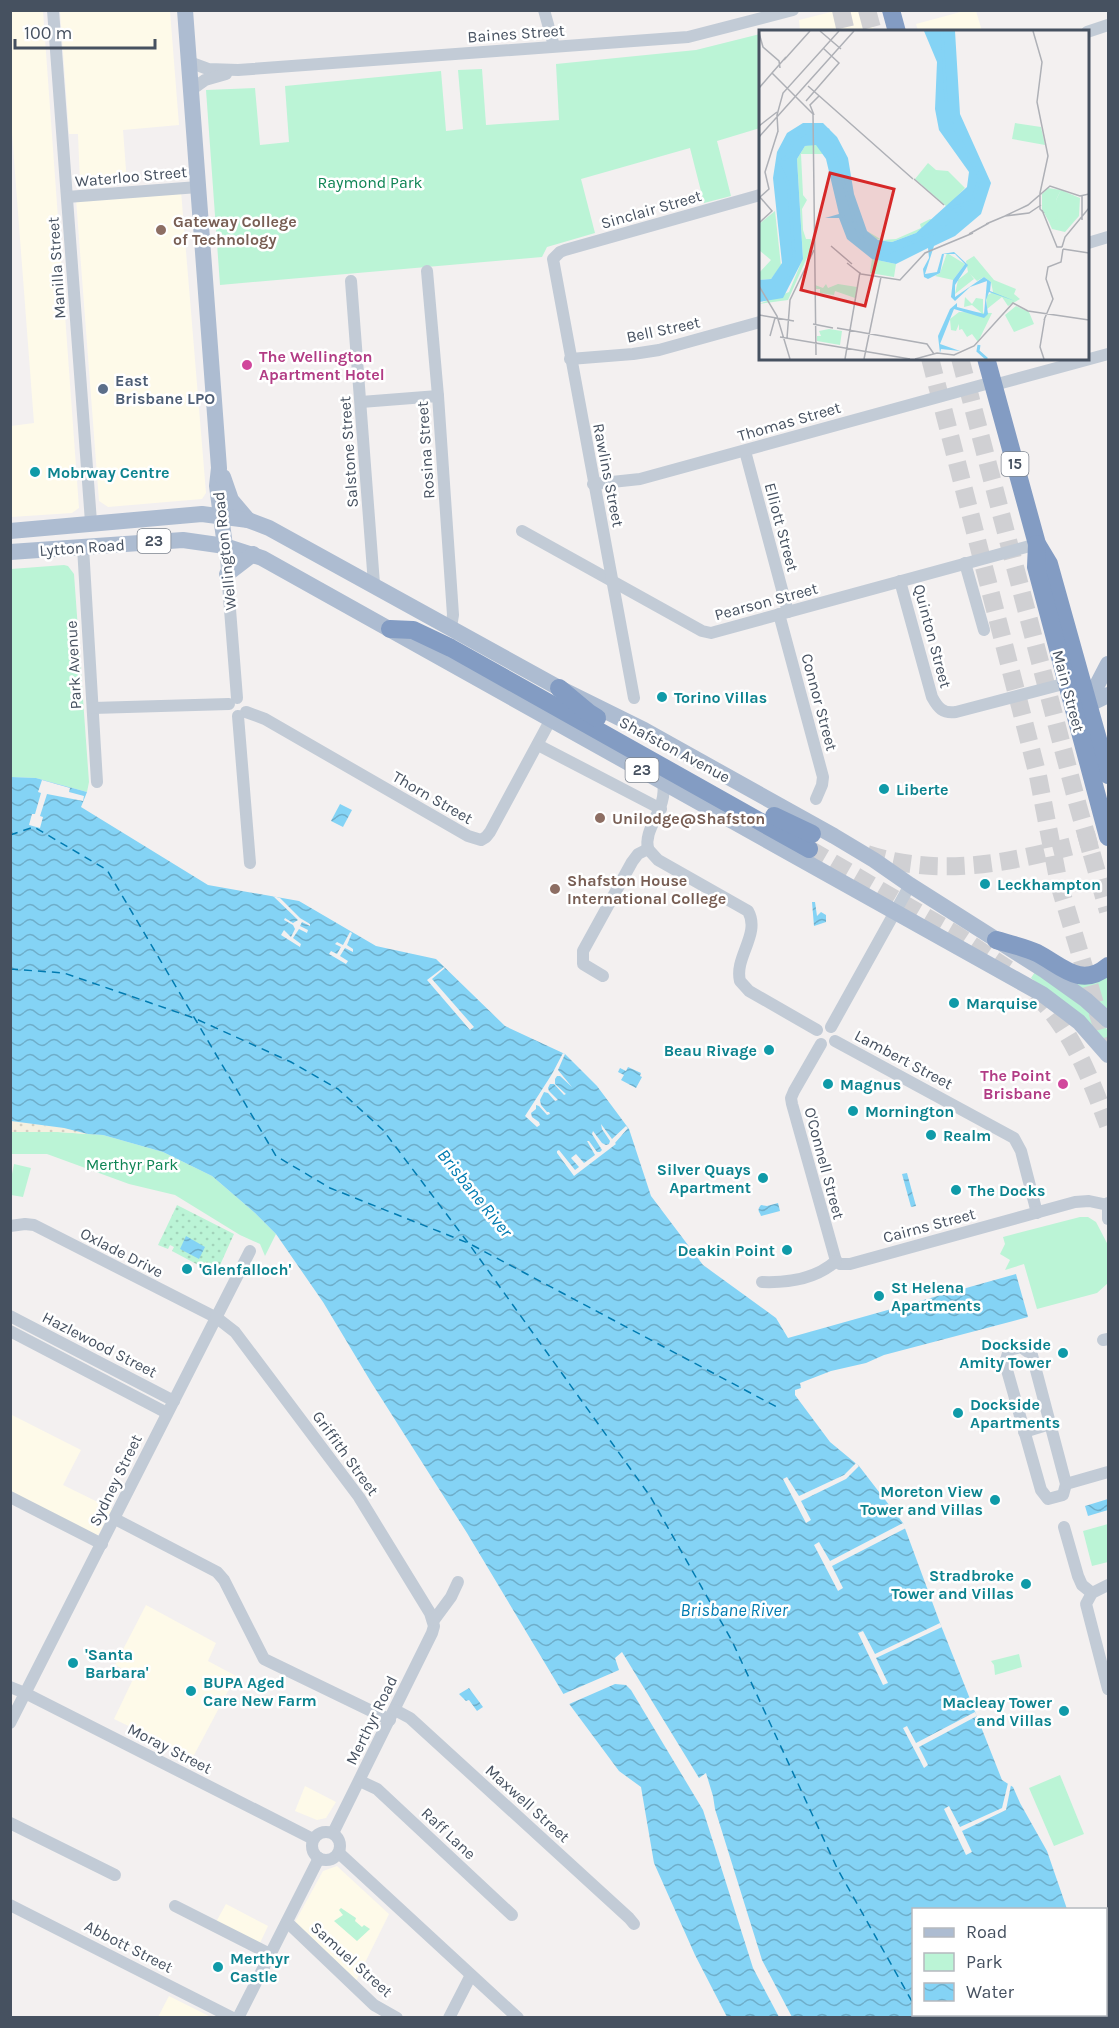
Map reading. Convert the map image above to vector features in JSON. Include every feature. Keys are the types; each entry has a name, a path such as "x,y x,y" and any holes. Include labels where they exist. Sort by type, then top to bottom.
{"highway":[{"path":"891,10 896,30"},
{"name":"Main Street","path":"987,360 1037,543 1049,564 1108,837"},
{"path":"390,629 413,630 451,648 811,841 771,815 589,713 559,688"},
{"name":"Main Street","path":"1078,698 1105,744 1108,775"},
{"path":"996,940 1035,952 1077,975 1094,975 1108,966"}],"main road":[{"name":"Wellington Road","path":"185,10 219,468 217,486 225,546"},
{"path":"219,468 231,500 248,520"},
{"name":"Lytton Road","path":"10,531 186,514 220,515"},
{"name":"Shafston Avenue","path":"220,515 248,520 285,536 559,688 644,730 824,830 1066,985 1108,1020"},
{"name":"Lytton Road","path":"10,552 183,540 225,546"},
{"name":"Shafston Avenue","path":"225,546 253,554 390,629 1042,994 1079,1022 1108,1055"},
{"path":"227,574 253,554"},
{"path":"1078,698 1099,683 1108,664"},
{"path":"1078,698 1108,695"}],"street":[{"name":"Manilla Street","path":"53,10 91,522"},
{"path":"544,10 554,46"},
{"name":"Baines Street","path":"189,62 208,69 238,70 694,36 792,10"},
{"path":"1089,31 1108,26"},
{"name":"Baines Street","path":"191,90 208,79 238,70"},
{"name":"Waterloo Street","path":"67,197 198,187"},
{"name":"Sinclair Street","path":"552,259 565,250 759,195"},
{"path":"1089,243 1108,237"},
{"name":"Rawlins Street","path":"552,259 634,698"},
{"name":"Rosina Street","path":"427,271 438,396 452,604 451,627"},
{"name":"Salstone Street","path":"351,281 374,585"},
{"name":"Bell Street","path":"570,359 659,350 759,322"},
{"name":"Thomas Street","path":"1089,359 1108,354"},
{"name":"Thomas Street","path":"594,484 640,479 1084,360"},
{"path":"361,402 438,396"},
{"name":"Elliott Street","path":"745,451 784,613"},
{"name":"Pearson Street","path":"522,531 706,633 1037,543"},
{"name":"Wellington Road","path":"225,546 233,701"},
{"name":"Park Avenue","path":"83,547 97,782"},
{"path":"965,563 984,630"},
{"name":"Quinton Street","path":"900,581 932,697 941,710 949,713 1078,698"},
{"name":"Connor Street","path":"784,613 823,777 816,798"},
{"path":"93,708 243,699 247,703 242,714 250,863"},
{"name":"Thorn Street","path":"242,714 265,719 474,839 481,840 486,837 551,719"},
{"path":"538,745 661,809"},
{"path":"663,782 665,794 661,809 648,836 648,849 658,860 748,911 752,927 740,966 740,981 749,991 817,1030"},
{"path":"603,976 583,964 583,951 632,862 638,854 648,849"},
{"path":"831,1027 910,885"},
{"path":"823,1026 831,1027 836,1033 835,1041 828,1046 820,1044 816,1038 817,1030 823,1026"},
{"name":"Lambert Street","path":"835,1041 1014,1138 1021,1151 1037,1213"},
{"name":"O'Connell Street","path":"820,1044 794,1091 792,1104 836,1261"},
{"name":"Cairns Street","path":"762,1282 777,1283 799,1279 824,1270 836,1261 840,1264 850,1264 1083,1201 1108,1209"},
{"name":"Oxlade Drive","path":"10,1226 25,1224 34,1226 217,1318"},
{"name":"Sydney Street","path":"10,1723 250,1251"},
{"name":"Hazlewood Street","path":"10,1316 174,1401"},
{"name":"Griffith Street","path":"217,1318 236,1332 360,1497 434,1620"},
{"name":"Hazlewood Street","path":"10,1331 167,1413"},
{"path":"1021,1347 1032,1355 1066,1484 1063,1495 1048,1499 1041,1490 1024,1432 1005,1363 1009,1350 1021,1347"},
{"path":"1024,1432 1050,1424"},
{"path":"1066,1484 1108,1472"},
{"path":"10,1497 102,1544"},
{"name":"Maxwell Street","path":"115,1518 217,1572 224,1580 264,1659 393,1715 410,1718 634,1924"},
{"path":"1064,1527 1077,1576 1082,1585 1101,1588"},
{"name":"Merthyr Road","path":"333,1833 432,1633 434,1620 458,1582"},
{"path":"1101,1588 1086,1604 1108,1689"},
{"name":"Moray Street","path":"10,1687 314,1839"},
{"name":"Raff Lane","path":"360,1781 377,1789 512,1915"},
{"path":"10,1823 115,1875"},
{"path":"320,1833 333,1833 340,1844 339,1853 332,1859 319,1858 312,1848 314,1839 320,1833"},
{"path":"339,1853 518,2018"},
{"path":"238,2018 319,1858"},
{"name":"Abbott Street","path":"10,1905 233,2018"},
{"path":"175,1906 270,1954"},
{"name":"Samuel Street","path":"287,1922 374,2005 397,2018"},
{"path":"449,2018 471,1975"}],"shaded area":[{"path":"11,10 43,11 79,508 72,513 11,517 11,426 34,423 11,120"},
{"path":"968,10 976,11 982,30 918,30 916,24"},
{"path":"60,11 170,11 179,125 123,130 127,183 85,186 80,183 78,134 69,134"},
{"path":"835,11 869,11 874,30 800,30 799,20"},
{"path":"181,191 206,493 202,499 108,507 99,501 76,199"},
{"path":"10,1414 81,1450 63,1485 112,1509 97,1537 11,1492"},
{"name":"BUPA Aged Care New Farm","path":"146,1605 216,1643 208,1661 236,1676 193,1757 114,1719 135,1675 115,1665"},
{"path":"305,1786 336,1802 326,1818 317,1820 295,1811"},
{"path":"337,1866 389,1914 356,1981 295,1922 323,1871"},
{"path":"226,1904 268,1926 259,1945 216,1922"},
{"path":"169,1996 211,2017 158,2017"}],"green space":[{"name":"Raymond Park","path":"759,34 759,128 717,141 731,196 704,203 690,148 581,179 595,233 547,247 542,257 220,285 206,90 255,88 260,145 289,142 285,86 441,71 446,131 463,129 458,70 482,69 486,125 559,120 556,64 696,50"},
{"path":"68,566 74,574 89,782 87,792 36,778 11,777 11,569"},
{"path":"1108,969 1108,1010 1070,979"},
{"path":"1035,972 1087,1010 1108,1030 1108,1046 1077,1013 1031,978"},
{"name":"Merthyr Park","path":"11,1132 103,1135 163,1152 212,1176 276,1234 265,1256 260,1244 240,1235 175,1195 129,1184 47,1154 11,1154"},
{"path":"14,1164 31,1168 23,1197 11,1195"},
{"path":"177,1205 234,1234 216,1274 206,1271 209,1264 205,1262 202,1267 172,1251 174,1247 170,1245 168,1249 158,1245"},
{"path":"1080,1217 1088,1217 1096,1222 1108,1245 1108,1283 1097,1293 1037,1309 1024,1264 1005,1270 1010,1260 1000,1254 1005,1244 1003,1237"},
{"path":"1108,1524 1108,1562 1092,1566 1083,1531"},
{"path":"1019,1654 1022,1667 995,1675 991,1661"},
{"path":"1060,1775 1084,1834 1054,1846 1029,1788"},
{"path":"341,1908 356,1918 355,1921 362,1927 364,1925 370,1929 357,1941 334,1921 343,1915 339,1910"}],"sand":[{"path":"11,1121 64,1128 88,1134 11,1132"}],"water":[{"name":"Brisbane River","path":"11,777 36,778 87,792 81,807 208,885 299,901 376,946 436,959 505,1026 565,1054 597,1086 629,1129 651,1196 703,1265 776,1318 788,1338 1016,1274 1028,1317 831,1371 800,1383 801,1388 795,1390 795,1395 830,1442 859,1466 903,1523 1002,1780 1013,1787 1047,1851 1067,1908 912,1908 912,2016 1105,2017 727,2017 695,1955 654,1863 641,1787 619,1771 570,1705 467,1533 323,1302 276,1234 212,1176 163,1152 103,1135 11,1121"},
{"path":"340,804 352,810 343,827 331,821"},
{"path":"812,902 815,902 817,916 821,912 826,915 826,922 814,926"},
{"path":"628,1067 641,1073 642,1077 636,1088 621,1080 624,1075 618,1072 620,1068 626,1071"},
{"path":"907,1173 916,1206 911,1207 902,1174"},
{"path":"778,1203 780,1211 761,1216 759,1210 761,1205"},
{"path":"186,1236 205,1247 199,1259 180,1249"},
{"path":"1108,1499 1108,1510 1088,1516 1085,1506"},
{"path":"469,1688 483,1707 477,1711 469,1700 466,1701 459,1694"}],"pier":[{"path":"42,780 70,788 69,792 84,796 83,801 47,794 40,816 43,817 40,828 29,825 32,814 35,814"},
{"path":"273,896 280,898 300,918 310,924 310,926 302,922 300,926 308,930 307,933 299,929 293,938 301,944 300,947 281,935 284,930 291,937 295,929 293,925 284,920 285,918 293,923 298,920"},
{"path":"350,932 352,933 347,945 353,949 353,952 345,948 340,956 348,961 346,964 329,954 331,951 337,954 341,947 335,944 337,942 343,945"},
{"path":"444,967 432,979 474,1027 470,1030 427,980"},
{"path":"563,1053 565,1054 558,1070 572,1087 560,1076 555,1079 555,1084 566,1094 564,1095 554,1084 550,1084 549,1091 558,1100 555,1101 544,1092 540,1100 541,1105 550,1114 547,1115 536,1105 536,1109 531,1113 532,1117 539,1122 540,1125 537,1127 525,1116"},
{"path":"601,1124 612,1139 626,1126 628,1128 616,1144 574,1176 557,1151 559,1150 575,1170 579,1167 571,1158 576,1154 584,1163 595,1155 587,1141 597,1152 602,1150 592,1134 593,1131 602,1143 609,1144 610,1141"},
{"path":"856,1463 859,1466 846,1479 801,1501 811,1520 806,1523 783,1479 787,1477 799,1496 844,1475"},
{"path":"903,1523 906,1528 832,1566 843,1588 838,1591 814,1545 819,1542 830,1561"},
{"path":"940,1623 942,1627 876,1658 888,1683 883,1685 858,1633 863,1631 875,1654"},
{"path":"622,1652 699,1778 706,1773 762,1960 792,2017 779,2017 753,1968 703,1810 631,1690 626,1685 615,1684 567,1705 561,1695 619,1670 615,1658"},
{"path":"975,1712 977,1716 919,1747 928,1765 924,1768 903,1728 907,1726 916,1743"},
{"path":"1008,1783 1011,1785 1006,1810 962,1831 972,1852 966,1855 944,1809 949,1806 960,1827 1002,1808"}],"ferry route":[{"path":"10,835 34,827 107,870 276,1156 330,1188 468,1243"},
{"path":"10,969 64,973 194,1018 291,1062 338,1089 383,1130 469,1244 650,1496 732,1641 837,1868 912,2001"},
{"path":"472,1245 777,1407"}],"tunnel":[{"path":"841,10 846,30"},
{"path":"867,10 872,30"},
{"path":"931,360 1038,776 1059,884 1108,1047"},
{"path":"961,360 1078,806 1108,911"},
{"path":"867,854 896,862 926,866 955,866 1012,860 1099,839"},
{"path":"809,849 957,935 1008,969"},
{"path":"1035,994 1070,1038 1087,1072 1108,1125"}],"place":[{"name":"Gateway College of Technology","path":"161,230"},
{"name":"The Wellington Apartment Hotel","path":"247,365"},
{"name":"East Brisbane LPO","path":"103,389"},
{"name":"Mobrway Centre","path":"35,472"},
{"name":"Torino Villas","path":"662,697"},
{"name":"Liberte","path":"884,789"},
{"name":"Unilodge@Shafston","path":"600,818"},
{"name":"Leckhampton","path":"985,884"},
{"name":"Shafston House International College","path":"555,889"},
{"name":"Marquise","path":"954,1003"},
{"name":"Beau Rivage","path":"769,1050"},
{"name":"Magnus","path":"828,1084"},
{"name":"The Point Brisbane","path":"1063,1084"},
{"name":"Mornington","path":"853,1111"},
{"name":"Realm","path":"931,1135"},
{"name":"Silver Quays Apartment","path":"763,1178"},
{"name":"The Docks","path":"956,1190"},
{"name":"Deakin Point","path":"787,1250"},
{"name":"'Glenfalloch'","path":"187,1269"},
{"name":"St Helena Apartments","path":"879,1296"},
{"name":"Dockside Amity Tower","path":"1063,1353"},
{"name":"Dockside Apartments","path":"958,1413"},
{"name":"Moreton View Tower and Villas","path":"995,1500"},
{"name":"Stradbroke Tower and Villas","path":"1026,1584"},
{"name":"'Santa Barbara'","path":"73,1663"},
{"name":"BUPA Aged Care New Farm","path":"191,1691"},
{"name":"Macleay Tower and Villas","path":"1064,1711"},
{"name":"Merthyr Castle","path":"218,1967"}]}
